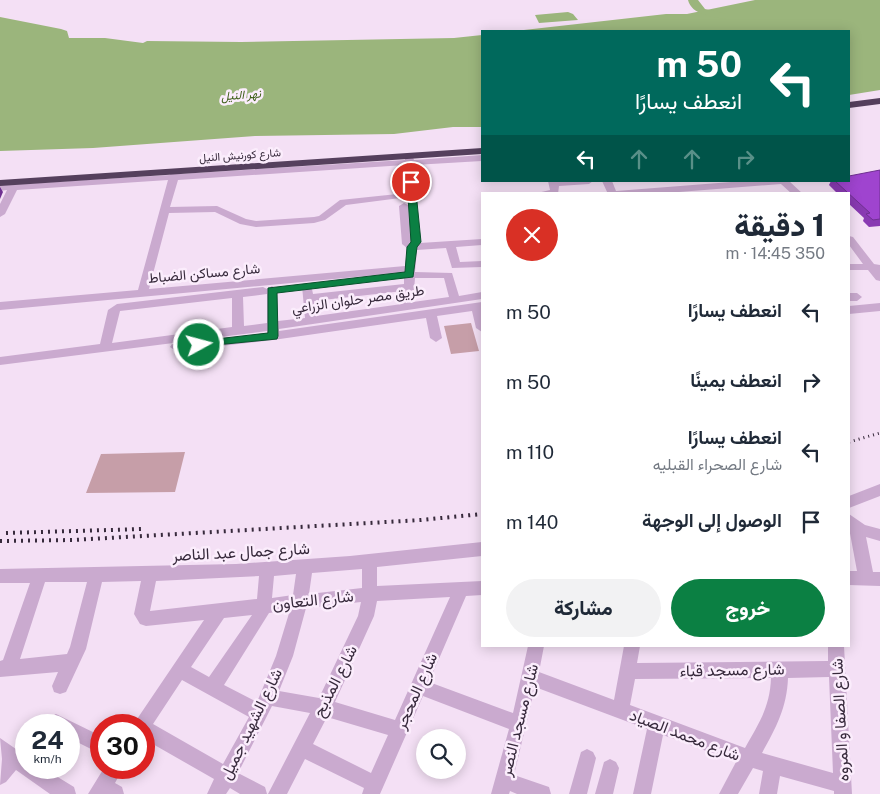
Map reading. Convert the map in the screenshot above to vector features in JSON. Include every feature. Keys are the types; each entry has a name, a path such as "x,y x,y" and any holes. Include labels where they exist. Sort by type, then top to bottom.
{"highway":[{"path":"850,105 880,101"},
{"path":"850,110 880,107"},
{"name":"شارع كورنيش النيل","path":"0,183 15,184 67,176 481,146"},
{"name":"شارع كورنيش النيل","path":"0,176 174,175 405,160 481,151"}],"street":[{"path":"405,160 481,158"},
{"path":"405,160 404,195 407,242 412,247 481,242"},
{"path":"405,160 416,242 412,247 407,307"},
{"path":"0,188 15,184 174,175 142,294"},
{"path":"542,192 554,186 582,182"},
{"path":"652,182 657,192 671,186 690,184 707,187 768,182"},
{"path":"784,182 796,192"},
{"path":"0,214 15,184"},
{"path":"738,184 743,192"},
{"path":"164,210 217,209 243,222 256,224 314,220 334,210 343,202 404,195"},
{"path":"850,241 876,267 880,278"},
{"path":"450,244 456,266 481,264"},
{"path":"850,254 860,252"},
{"path":"850,267 876,267"},
{"path":"308,298 363,286 410,272 448,275 455,300"},
{"name":"شارع مساكن الضباط","path":"0,306 410,272"},
{"path":"105,348 116,308 307,286 409,287"},
{"path":"307,286 311,321"},
{"path":"363,286 368,312"},
{"path":"272,290 273,331"},
{"path":"237,294 238,330"},
{"name":"طريق مصر حلوان الزراعي","path":"0,369 238,330 273,331 311,321 455,300 480,303"},
{"path":"480,303 481,316"},
{"name":"طريق مصر حلوان الزراعي","path":"0,361 105,348 126,349 431,313 480,303"},
{"path":"850,310 880,307"},
{"path":"431,313 436,338"},
{"path":"850,502 880,490"},
{"path":"852,523 867,532 880,535"},
{"path":"852,523 855,552 873,578"},
{"name":"شارع جمال عبد الناصر","path":"0,576 150,574 305,567 481,549"},
{"name":"شارع المذبح","path":"277,794 353,647 366,616 370,594 369,561"},
{"name":"شارع الشهيد جميل","path":"216,794 268,697 301,602 305,567"},
{"path":"212,688 258,621 264,606 267,569"},
{"name":"شارع التعاون","path":"150,574 142,614 144,618 151,620 370,594 481,588"},
{"path":"60,686 78,649 96,575"},
{"path":"40,576 3,670 73,662"},
{"path":"850,578 873,578"},
{"name":"شارع المحجر","path":"373,789 461,589"},
{"path":"149,714 218,611"},
{"name":"شارع مسجد النصر","path":"502,787 519,724 536,647"},
{"path":"621,710 632,647"},
{"name":"شارع الصفا و المروه","path":"836,647 843,790"},
{"name":"شارع مسجد قباء","path":"628,671 837,668"},
{"path":"728,794 773,716 779,693 780,669"},
{"path":"179,670 260,713"},
{"name":"شارع محمد الصياد","path":"530,677 748,758 843,790"},
{"path":"418,686 519,724"},
{"path":"268,697 323,707 399,730"},
{"path":"642,794 657,724"},
{"path":"155,735 258,794"},
{"path":"0,746 15,758"},
{"path":"301,748 373,789"},
{"path":"578,794 588,758"},
{"path":"768,794 773,766"},
{"path":"0,776 15,768"},
{"path":"604,794 610,768"},
{"path":"45,779 67,794"},
{"path":"105,791 110,779"},
{"path":"502,787 542,794"}],"shaded area":[{"path":"471,323 479,351 451,354 444,326"},
{"path":"185,452 175,492 86,493 101,454"}],"water":[{"path":"755,0 880,0 880,90 850,95 850,30 524,30 666,14 687,14"},
{"path":"568,12 573,14 578,20 539,23 535,15"},
{"name":"نهر النيل","path":"0,17 61,29 67,31 69,38 105,38 143,43 147,41 241,42 454,38 481,35 481,127 453,127 394,134 255,136 93,148 0,151"}],"building":[{"path":"880,170 880,219 873,220 866,214 870,213 850,195 850,192 847,192 836,182 850,182 850,176"}],"waterway":[{"path":"693,0 694,4 702,11 724,16"}],"railway":[{"path":"850,442 880,433"},
{"path":"0,541 73,540 421,520 481,514"},
{"path":"6,533 143,529"}],"route":[{"path":"199,345 273,336 272,290 410,274 412,247 416,242 411,182"}]}
